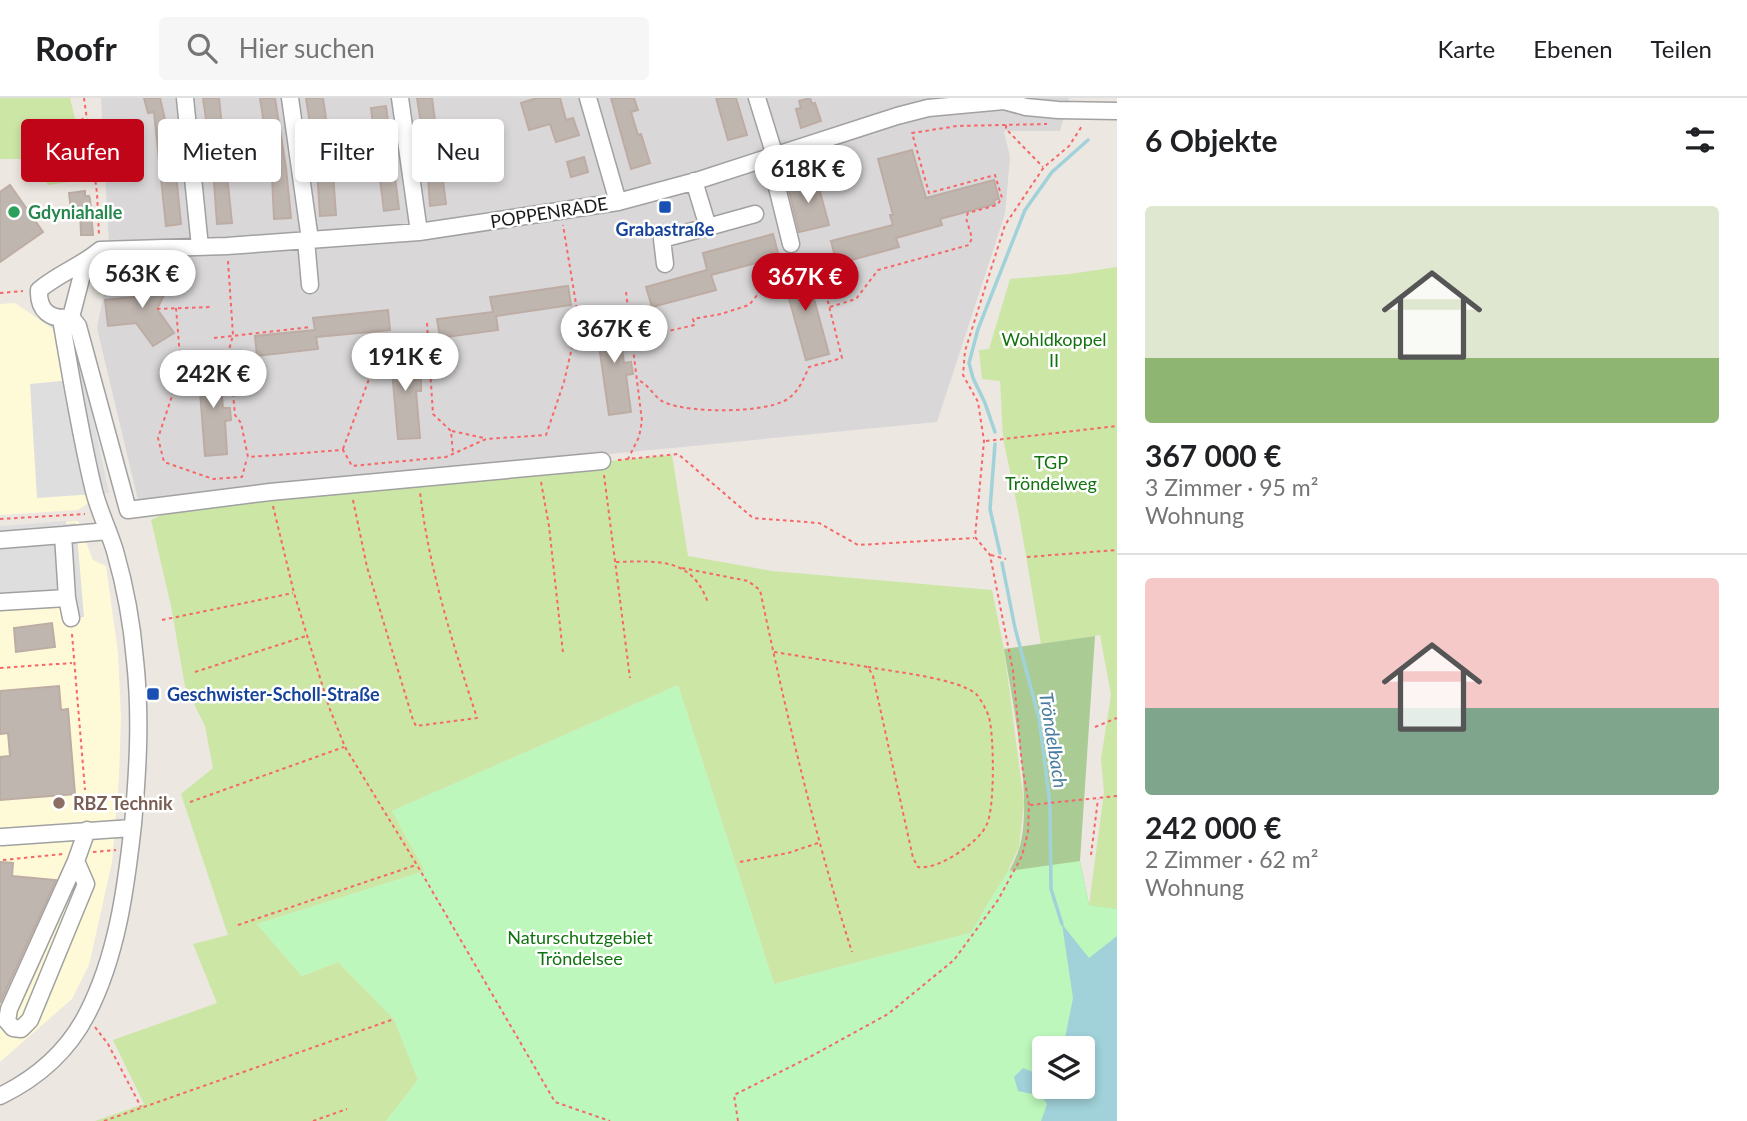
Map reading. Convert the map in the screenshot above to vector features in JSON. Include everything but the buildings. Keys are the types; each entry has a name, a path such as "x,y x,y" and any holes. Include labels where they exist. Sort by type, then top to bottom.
{"street":[{"path":"185,98 200,247"},
{"path":"290,98 308,240 310,285"},
{"path":"400,98 419,232"},
{"path":"588,98 618,202"},
{"path":"757,98 773,157 775,179 791,244"},
{"name":"POPPENRADE","path":"100,250 227,246 419,232 618,202 773,157 897,116 927,103 1003,100 1026,107 1058,104 1117,111"},
{"path":"775,179 811,168"},
{"path":"694,181 708,227"},
{"path":"665,264 662,239 755,214"},
{"path":"100,250 39,290 38,301 52,317 66,318 78,326 128,510 270,492 602,461"},
{"path":"0,1096 26,1084 58,1056 86,1016 102,980 117,931 131,849 138,773 139,722 135,660 116,554 94,493 66,318 85,262"},
{"path":"0,540 108,531"},
{"path":"63,536 71,618"},
{"path":"0,602 67,597"},
{"path":"2,837 132,828"},
{"path":"76,861 86,884 30,1020 21,1028 13,1028 7,1021 9,1009 76,861 86,830"}],"path":[{"path":"84,98 97,193 100,250"},
{"path":"1006,124 1006,129 1044,167"},
{"path":"830,307 856,299 877,270 969,245 972,238 966,218 968,213 997,205 1002,198 995,174 929,194 912,133 939,127 1048,124"},
{"path":"737,1121 734,1095 888,1014 954,960 998,900 1022,856 1028,832 1029,805 1022,765 1013,671 989,555 975,537 984,441 978,402 963,375 965,351 1005,225 1044,167 1069,146 1082,129 1082,124"},
{"path":"427,323 433,414 451,430 486,439 546,435 564,382 573,342 571,319 577,310 570,255 560,210"},
{"path":"176,308 181,369 158,438 163,462 214,479 242,477 248,457 241,423 235,415 229,351 233,335 227,246"},
{"path":"633,347 650,335 695,325 693,319 749,305 782,265 811,258 830,307 842,358 809,367 799,389 784,401 756,408 702,411 663,402 645,383 637,380"},
{"path":"0,293 39,290"},
{"path":"626,292 642,421 639,437 628,459"},
{"path":"157,309 211,307"},
{"path":"214,338 311,327"},
{"path":"428,340 382,344 343,450 352,466 446,457 486,439"},
{"path":"984,441 1117,426"},
{"path":"451,430 453,454"},
{"path":"248,457 343,450"},
{"path":"630,678 602,461 678,454 753,518 819,523 858,545 975,537"},
{"path":"539,467 549,526 563,653"},
{"path":"351,484 367,567 392,658 416,726 477,718 452,644 438,591 424,529 418,477"},
{"path":"270,492 294,593 329,707 345,747 555,1102 610,1121"},
{"path":"0,519 102,513"},
{"path":"1027,557 1117,550"},
{"path":"989,555 1006,559"},
{"path":"615,562 667,563 748,580 760,590 799,770 852,952"},
{"path":"682,568 693,576 708,603"},
{"path":"162,620 294,593"},
{"path":"71,618 85,790"},
{"path":"195,672 307,636"},
{"path":"774,652 868,667 962,685 978,695 989,717 992,775 987,824 974,840 941,864 924,869 918,867 913,858 873,676 868,667"},
{"path":"0,668 74,663"},
{"path":"1095,727 1117,718"},
{"path":"190,802 345,747"},
{"path":"1029,805 1117,796"},
{"path":"1091,855 1098,799"},
{"path":"740,862 788,853 819,843"},
{"path":"238,925 417,865"},
{"path":"86,1016 108,1044 141,1108"},
{"path":"104,1121 394,1019"},
{"path":"313,1121 347,1109"}],"shaded area":[{"path":"101,98 1069,98 1060,131 1004,131 1010,157 1005,214 937,422 138,500 97,328 110,262 106,182 144,182 144,119 102,119"},
{"path":"15,303 53,329 60,350 90,502 78,510 0,515 0,304"},
{"path":"77,344 109,493 37,498 30,384 71,380 65,345"},
{"path":"66,521 66,524 76,523 84,617 67,618 65,606 0,611 0,526"},
{"name":"RBZ Technik","path":"78,521 93,560 106,566 118,653 121,717 112,862 89,965 72,999 0,1062 0,526"}],"green space":[{"path":"0,98 70,98 75,119 21,119 21,159 0,159"},
{"path":"46,182 69,182 48,185"},
{"path":"1117,267 1117,909 1089,905 1104,792 1101,759 1111,695 1100,635 1041,644 1003,438 1000,381 982,379 979,350 989,349 1010,279"},
{"path":"672,455 688,556 772,571 992,590 1004,649 1024,803 1019,847 1008,871 970,933 774,984 678,685 392,811 425,871 257,924 302,976 338,962 394,1019 418,1080 386,1121 95,1121 144,1104 113,1040 217,1003 193,944 228,935 181,794 213,768 205,726 185,686 171,606 151,520 186,502"},
{"path":"1095,636 1080,861 1089,905 1117,909 1051,1036 1037,1036 970,933 1009,871 1019,849 1023,829 1020,750 1004,649"},
{"name":"Naturschutzgebiet Tröndelsee","path":"678,685 774,984 970,933 1008,871 1080,861 1089,905 1117,909 1117,1121 386,1121 418,1080 394,1019 338,962 302,976 257,924 425,871 392,811"}],"water":[{"path":"1062,924 1089,958 1117,936 1117,1121 1041,1121 1047,1104 1043,1099 1095,1099 1095,1036 1065,1036 1073,998"},
{"path":"1023,1068 1032,1072 1032,1094 1018,1091 1014,1077"}],"waterway":[{"name":"Tröndelbach","path":"995,432 969,363 978,329 1025,210 1052,172 1088,140"},
{"name":"Tröndelbach","path":"995,444 990,509 1000,553"},
{"name":"Tröndelbach","path":"1002,563 1015,628 1039,718 1050,804 1051,889 1062,924"}],"place":[{"name":"Grabastraße","path":"665,207"},
{"name":"Gdyniahalle","path":"14,212"},
{"name":"Geschwister-Scholl-Straße","path":"153,694"},
{"name":"RBZ Technik","path":"59,803"}],"park label":[{"name":"Wohldkoppel II","path":"1054,349"},
{"name":"TGP Tröndelweg","path":"1051,472"}]}
